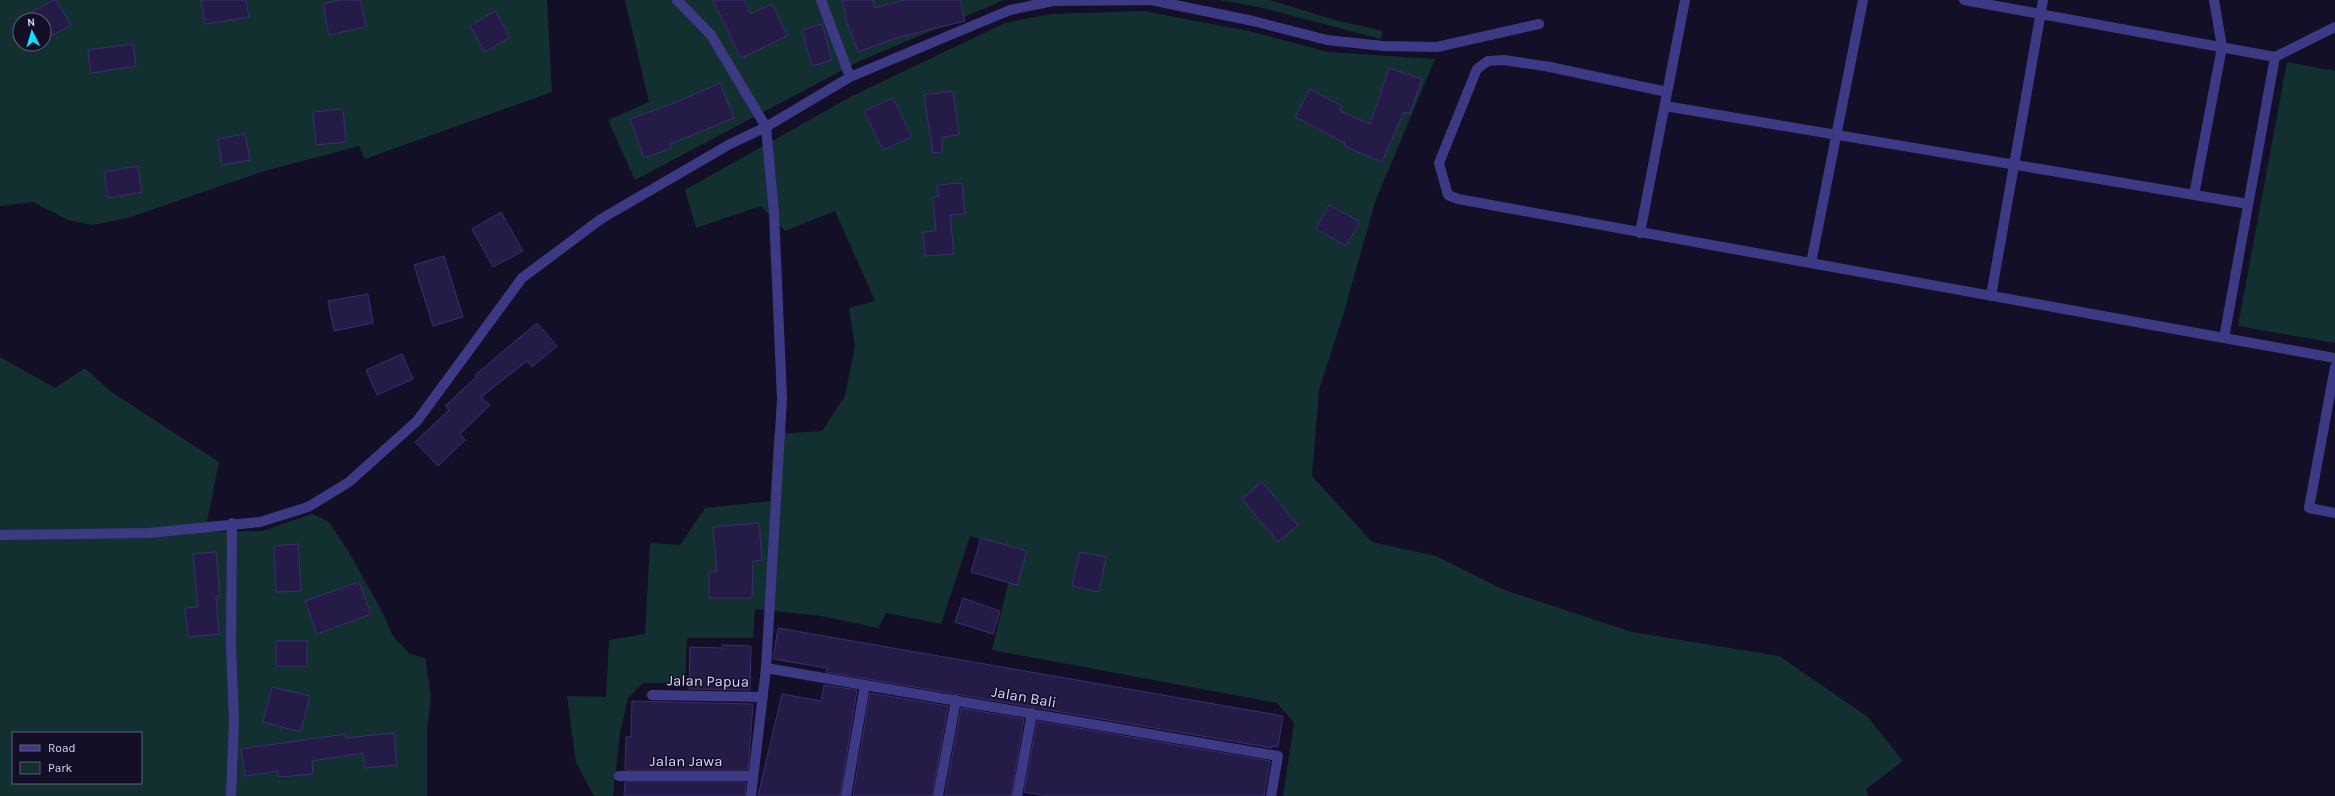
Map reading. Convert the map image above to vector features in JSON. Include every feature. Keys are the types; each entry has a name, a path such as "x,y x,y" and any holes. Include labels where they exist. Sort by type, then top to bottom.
{"street":[{"path":"677,0 711,35 766,127 774,213 782,399 766,668 751,796"},
{"path":"821,0 850,77"},
{"path":"0,535 149,533 260,522 308,507 349,482 417,421 522,278 601,219 730,144 766,127 850,77 1010,10 1053,1 1151,0 1253,21 1327,40 1383,46 1437,47 1539,24"},
{"path":"1640,233 1685,0"},
{"path":"1811,264 1863,0"},
{"path":"1964,0 2275,57 2335,27"},
{"path":"1991,296 2043,0"},
{"path":"2194,195 2222,47 2214,0"},
{"path":"2224,338 2275,57"},
{"path":"1667,92 1550,67 1504,60 1488,62 1477,68 1439,163 1448,195 1458,199 1640,233 2335,358"},
{"path":"1665,106 2248,204"},
{"path":"2335,367 2309,508 2335,513"},
{"path":"231,796 234,720 231,646 232,524"},
{"name":"Jalan Bali","path":"766,668 1278,756 1271,796"},
{"path":"846,796 865,685"},
{"name":"Jalan Papua","path":"652,695 763,697"},
{"path":"938,796 956,700"},
{"path":"1018,796 1032,713"},
{"name":"Jalan Jawa","path":"619,776 754,776"}],"green space":[{"path":"0,0 547,0 552,92 365,159 359,146 261,172 128,218 92,225 68,220 33,202 0,206"},
{"path":"625,0 1004,0 860,61 635,180 608,120 649,102"},
{"path":"1220,0 1270,0 1335,20 1383,31 1381,39 1258,7"},
{"path":"1144,11 1253,32 1328,52 1435,59 1375,202 1342,319 1319,390 1312,476 1372,542 1436,556 1502,589 1632,632 1779,656 1868,717 1903,761 1866,789 1869,796 1283,796 1294,723 1277,703 992,650 1016,551 970,536 941,624 886,613 878,628 821,616 755,609 753,638 687,638 685,683 643,683 628,698 620,733 613,796 594,796 576,763 567,696 606,697 609,640 645,634 650,543 680,545 705,508 770,501 774,434 822,431 845,396 855,346 849,308 875,301 835,211 785,231 761,206 696,228 685,190 852,96 1005,23 1051,14"},
{"path":"2287,62 2335,71 2335,343 2238,326"},
{"path":"0,357 55,388 85,368 110,391 219,462 205,532 262,531 312,514 328,521 348,551 381,609 393,636 410,654 425,658 431,696 427,730 427,796 0,796"}],"building":[{"path":"53,0 56,0 71,25 52,36 52,12 33,12"},
{"path":"201,0 246,0 249,17 205,24"},
{"path":"339,0 360,0 366,27 329,35 323,4"},
{"path":"713,0 744,0 751,14 772,4 787,36 741,58"},
{"path":"842,0 873,0 875,8 904,0 960,0 965,21 896,38 858,52 845,17 847,17"},
{"path":"495,11 510,37 485,52 470,26"},
{"path":"822,24 832,60 812,66 802,30"},
{"path":"133,44 136,66 91,73 88,50"},
{"path":"1389,68 1422,79 1410,114 1404,112 1382,162 1344,146 1345,143 1295,117 1310,89 1342,106 1340,111 1370,124"},
{"path":"720,83 734,118 670,144 672,148 644,158 630,119 677,102"},
{"path":"953,91 959,135 942,137 942,152 933,153 924,95"},
{"path":"893,98 912,137 883,150 864,111"},
{"path":"343,109 346,142 316,145 313,112"},
{"path":"245,134 250,160 222,165 218,139"},
{"path":"138,166 142,192 108,198 104,172"},
{"path":"962,183 965,214 950,215 954,254 925,256 923,232 936,231 933,198 939,196 937,185"},
{"path":"1329,205 1360,222 1346,246 1316,229"},
{"path":"501,212 523,251 493,267 472,229"},
{"path":"444,256 463,317 433,326 414,265"},
{"path":"368,294 373,323 334,331 328,301"},
{"path":"537,323 557,346 532,367 527,361 481,397 490,405 460,434 465,440 438,466 415,442 449,410 445,406 476,377 475,375"},
{"path":"402,354 413,379 377,395 366,370"},
{"path":"1262,482 1298,525 1278,542 1242,499"},
{"path":"759,523 762,560 753,561 752,598 709,598 709,572 717,572 713,527"},
{"path":"981,538 1027,551 1017,585 971,572"},
{"path":"298,544 301,591 276,592 274,546"},
{"path":"216,552 220,596 216,596 219,634 188,637 185,608 198,607 193,554"},
{"path":"1080,552 1106,557 1099,592 1072,586"},
{"path":"359,582 371,614 317,634 305,601"},
{"path":"963,598 1000,611 993,634 955,622"},
{"path":"778,628 1283,716 1278,747 1272,746 1272,748 826,672 827,668 773,659"},
{"path":"276,641 307,641 307,666 276,666"},
{"path":"722,645 751,646 750,690 689,689 690,647 722,648"},
{"path":"824,685 857,690 840,796 758,796 782,694 821,701"},
{"path":"272,687 310,696 301,732 263,722"},
{"path":"870,693 948,706 932,796 853,796"},
{"path":"632,701 753,704 748,770 625,770 626,737 631,737"},
{"path":"961,708 1024,719 1011,796 945,796"},
{"path":"1037,721 1270,761 1264,796 1048,796 1024,792"},
{"path":"394,733 397,765 365,768 363,753 312,761 313,774 278,777 278,771 245,776 241,749 346,734 346,738"},
{"path":"625,782 746,782 745,796 624,796"}]}
